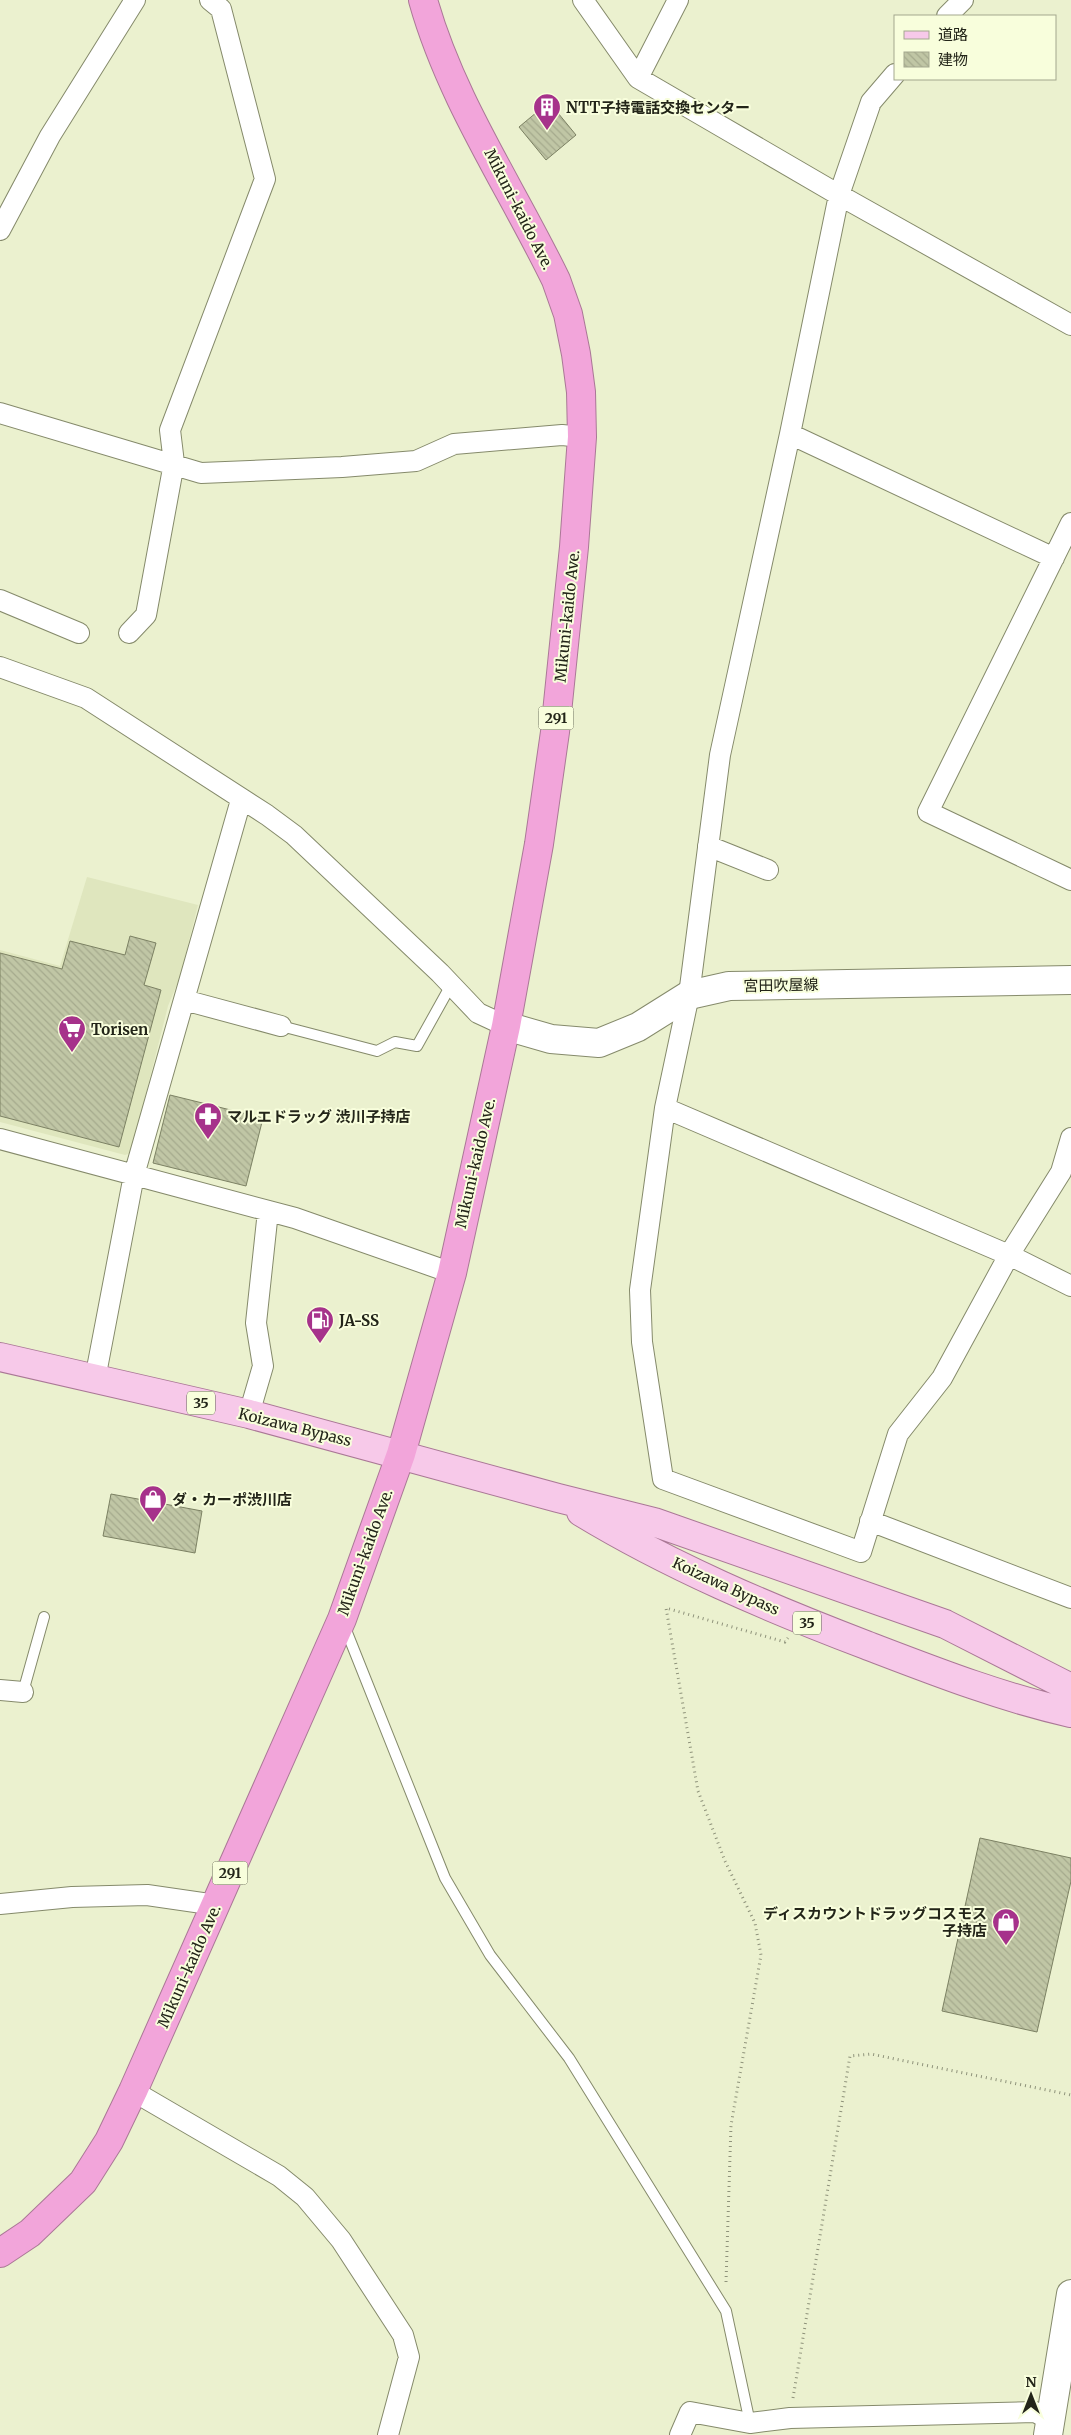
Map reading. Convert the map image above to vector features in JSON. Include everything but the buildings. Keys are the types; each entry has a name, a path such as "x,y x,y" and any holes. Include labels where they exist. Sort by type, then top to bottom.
{"highway":[{"name":"Mikuni-kaido Ave.","path":"0,2253 30,2233 83,2182 109,2141 133,2091 342,1619 401,1454 452,1273 506,1026 539,844 555,732 574,547 582,437 582,392 568,314 556,280 452,82 434,38 423,0"}],"main road":[{"name":"宮田吹屋線","path":"506,1026 551,1039 599,1043 638,1027 689,995 728,986 1071,980"},
{"name":"Koizawa Bypass","path":"0,1357 250,1414 558,1498 654,1522 906,1609 980,1641 1071,1688"},
{"name":"Koizawa Bypass","path":"558,1498 629,1541 803,1621 981,1689 1071,1713"},
{"path":"1056,2426 1071,2294"}],"street":[{"path":"0,230 50,136 134,0"},
{"path":"129,633 146,615 174,463 170,430 265,179 221,9 210,0"},
{"path":"583,0 638,78 839,195 1071,325"},
{"path":"638,78 678,0"},
{"path":"948,15 963,0"},
{"path":"894,75 871,102 839,195 790,434 720,755 689,995 665,1108 640,1290 642,1342 663,1479 861,1552 898,1434 942,1378 1009,1255 1061,1172 1071,1138"},
{"path":"0,413 142,456 174,463 200,473 342,467 416,461 454,444 562,435 582,437"},
{"path":"790,434 1054,558"},
{"path":"1071,523 928,812 1071,880"},
{"path":"0,600 79,633"},
{"path":"0,668 86,698 267,816 294,836 478,1013 506,1026"},
{"path":"95,1379 134,1175 241,800"},
{"path":"708,846 768,870"},
{"path":"184,1000 281,1026"},
{"path":"665,1108 1009,1255 1071,1286"},
{"path":"0,1139 295,1218 452,1273"},
{"path":"250,1414 263,1366 256,1323 268,1211"},
{"path":"870,1521 1071,1598"},
{"path":"0,1690 23,1692"},
{"path":"0,1904 72,1897 147,1895 216,1905"},
{"path":"133,2091 279,2176 305,2197 341,2240 403,2335 409,2357 388,2435"},
{"path":"680,2435 690,2412 750,2423 790,2418 1035,2412 1056,2426"}],"lane":[{"path":"281,1026 376,1051 395,1042 417,1046 451,985"},
{"path":"23,1692 44,1617"},
{"path":"342,1619 445,1878 490,1955 569,2058 726,2311 750,2423"}],"path":[{"path":"726,2311 731,2125 761,1955 755,1923 725,1861 698,1791 666,1608 784,1642 803,1621"},
{"path":"790,2418 850,2056 871,2054 1071,2095"}],"shaded area":[{"name":"Torisen","path":"87,877 198,905 180,977 168,1006 131,1153 125,1155 0,1122 0,950 60,966"}],"place":[{"name":"NTT子持電話交換センター","path":"547,131"},
{"name":"Torisen","path":"72,1053"},
{"name":"マルエドラッグ 渋川子持店","path":"208,1140"},
{"name":"JA-SS","path":"320,1344"},
{"name":"ダ・カーポ渋川店","path":"153,1523"},
{"name":"ディスカウントドラッグコスモス 子持店","path":"1006,1946"}]}
